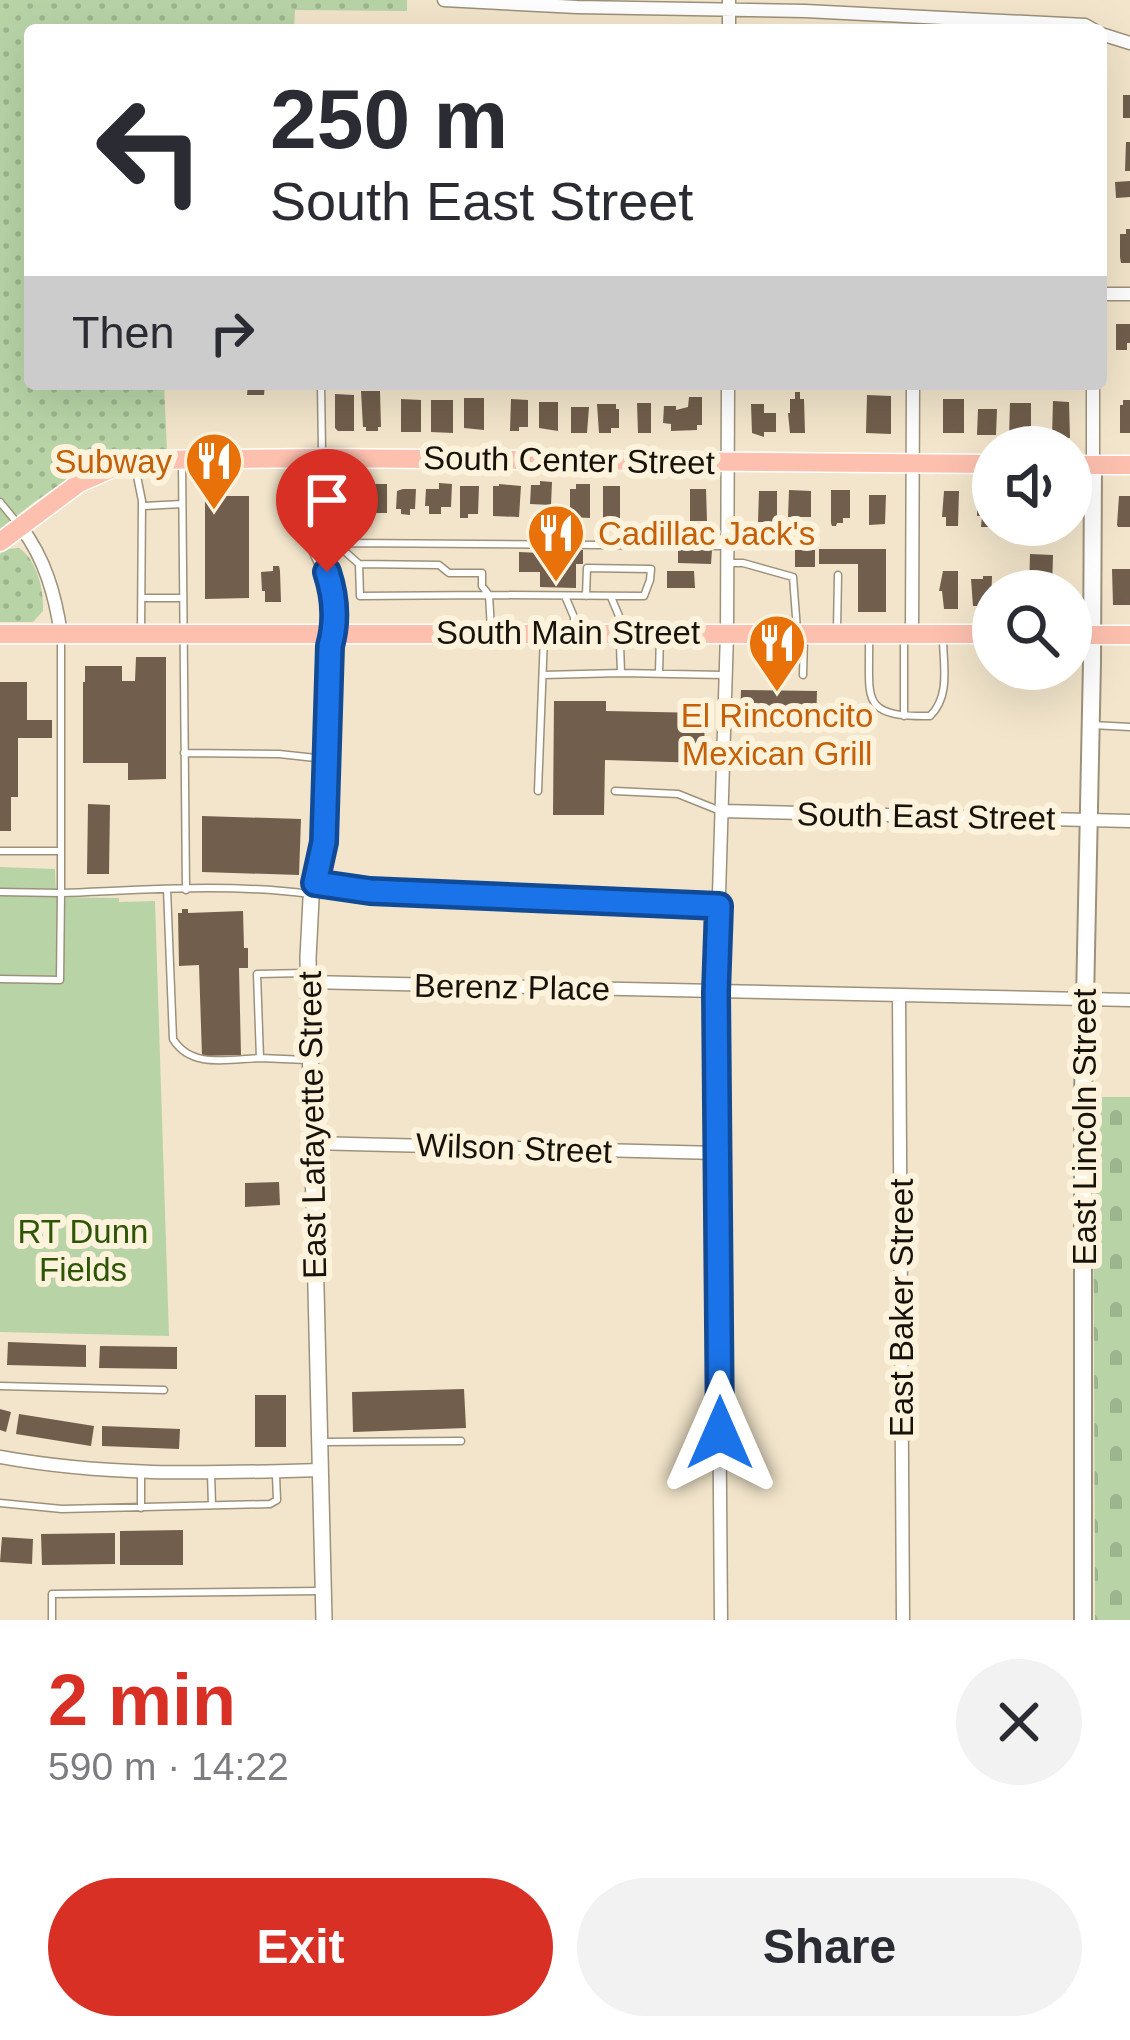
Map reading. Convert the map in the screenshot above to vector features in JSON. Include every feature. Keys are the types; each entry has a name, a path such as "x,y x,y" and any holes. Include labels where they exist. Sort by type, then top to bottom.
{"main road":[{"name":"South Center Street","path":"21,527 79,483 113,468 182,458 972,464"},
{"path":"1093,465 1130,465"},
{"name":"East Lincoln Street","path":"1092,634 1093,465"},
{"path":"0,542 21,527"},
{"name":"South Main Street","path":"0,634 972,634"},
{"path":"1092,634 1130,635"},
{"name":"East Lincoln Street","path":"1083,1620 1084,999 1091,690"}],"street":[{"path":"444,0 729,5 1067,24"},
{"path":"721,1620 716,992 728,633 728,390"},
{"path":"908,634 913,390"},
{"path":"1093,390 1093,465"},
{"name":"East Lafayette Street","path":"301,458 304,528 327,572 334,633 324,842 314,889 308,977 324,1620"},
{"path":"21,527 46,569 61,634"},
{"name":"South East Street","path":"722,811 1130,821"},
{"path":"314,889 719,906"},
{"name":"Berenz Place","path":"308,977 1130,1000"},
{"name":"East Baker Street","path":"899,997 902,1620"},
{"name":"Wilson Street","path":"310,1143 718,1154"},
{"path":"0,1457 141,1473 320,1470"}],"lane":[{"path":"321,390 322,458"},
{"path":"182,458 186,890"},
{"path":"134,463 142,506 141,633"},
{"path":"0,502 21,527"},
{"path":"142,506 182,505"},
{"path":"315,549 351,543 728,546"},
{"path":"341,548 359,564 439,565 449,573 482,573 491,632"},
{"path":"728,562 794,577 803,675"},
{"path":"359,564 360,596 489,596 565,596 586,596 644,596 651,569 587,568 586,596"},
{"path":"837,633 838,574"},
{"path":"565,596 574,617 574,632"},
{"path":"610,596 620,616 621,673"},
{"path":"142,598 183,598"},
{"path":"538,791 544,632"},
{"path":"659,674 660,633"},
{"path":"0,979 60,980 61,634"},
{"path":"868,634 869,697 881,712 904,716 930,716 940,707 943,634"},
{"path":"904,716 908,634"},
{"path":"543,675 726,675"},
{"path":"1090,725 1130,727"},
{"path":"184,753 328,759"},
{"path":"615,791 678,794 722,811"},
{"path":"0,850 62,851"},
{"path":"167,889 172,1040 181,1053 197,1060 309,1060"},
{"path":"0,892 314,889"},
{"path":"260,1058 257,974 308,977"},
{"path":"0,1386 164,1390"},
{"path":"320,1442 461,1441"},
{"path":"0,1503 62,1509 275,1503 276,1471"},
{"path":"141,1473 141,1508"},
{"path":"211,1473 212,1506"},
{"path":"52,1620 52,1594 323,1592"}],"green space":[{"path":"0,0 407,0 407,11 295,10 294,24 24,24 24,390 164,390 167,450 119,458 77,474 0,529"},
{"path":"19,548 38,576 43,611 33,622 0,622 0,554"},
{"name":"RT Dunn Fields","path":"0,867 55,869 56,897 155,901 169,1336 0,1332"},
{"path":"1093,1097 1130,1097 1130,1620 1095,1620"}],"building":[{"path":"1123,95 1130,95 1130,118 1123,118"},
{"path":"1126,142 1130,142 1130,171 1125,171"},
{"path":"1130,181 1130,197 1116,198 1115,182"},
{"path":"1130,229 1130,263 1121,263 1120,234 1126,234"},
{"path":"1116,324 1130,324 1127,350 1116,350"},
{"path":"361,391 380,391 378,431 363,427"},
{"path":"795,392 804,399 805,433 790,433 788,413"},
{"path":"335,394 354,395 354,431 335,428"},
{"path":"867,395 891,396 891,434 866,433"},
{"path":"689,397 702,397 702,425 697,430 671,431 671,424 663,423 664,406 688,407"},
{"path":"464,398 484,398 484,430 464,428"},
{"path":"401,399 421,400 421,432 401,432"},
{"path":"511,399 528,400 528,427 519,427 519,431 510,431"},
{"path":"943,399 964,399 964,433 943,433"},
{"path":"431,400 453,400 453,433 431,432"},
{"path":"1123,400 1130,400 1130,433 1120,433"},
{"path":"1053,401 1069,402 1070,426 1052,426"},
{"path":"539,402 558,402 558,431 539,428"},
{"path":"637,403 651,403 651,433 638,433"},
{"path":"1010,403 1031,403 1031,426 1009,426"},
{"path":"597,404 616,404 619,428 599,433"},
{"path":"751,404 764,404 764,413 776,413 776,432 764,432 764,437 752,433"},
{"path":"571,407 589,407 587,433 571,433"},
{"path":"978,409 997,409 996,426 977,426"},
{"path":"540,481 552,482 551,505 530,504 531,485 540,485"},
{"path":"439,483 452,484 451,507 441,507 441,514 429,514 426,489 439,489"},
{"path":"370,484 387,484 387,513 370,513"},
{"path":"576,484 590,484 590,518 570,517 570,489 576,489"},
{"path":"460,486 479,486 478,514 460,518"},
{"path":"493,486 521,486 519,517 493,516"},
{"path":"603,486 620,486 620,520 603,520"},
{"path":"356,489 356,506 328,506 328,490"},
{"path":"416,489 410,515 396,509 397,491"},
{"path":"690,489 706,489 707,521 690,521"},
{"path":"789,490 811,491 811,517 788,517"},
{"path":"831,490 850,490 850,518 836,526 831,523"},
{"path":"759,491 777,491 777,522 758,522"},
{"path":"944,491 959,491 958,526 946,526 946,517 942,517"},
{"path":"869,495 886,495 885,524 869,525"},
{"path":"205,496 249,496 249,598 205,599"},
{"path":"1119,496 1130,496 1130,527 1117,525"},
{"path":"678,549 712,550 711,564 678,563"},
{"path":"819,549 886,549 886,612 858,612 858,564 819,564"},
{"path":"583,550 583,564 576,564 576,588 540,587 540,572 519,572 519,552"},
{"path":"795,550 815,550 815,567 795,567"},
{"path":"1030,554 1053,555 1053,570 1030,570"},
{"path":"273,566 279,566 281,602 265,602 261,572 273,571"},
{"path":"1112,569 1130,569 1130,605 1113,605"},
{"path":"667,571 694,571 695,588 667,588"},
{"path":"943,571 958,571 958,609 944,609 939,591"},
{"path":"136,657 166,657 166,779 128,780 128,763 83,763 85,666 122,666 122,681 135,681"},
{"path":"0,682 27,682 27,720 52,720 52,738 18,738 18,797 11,797 11,831 0,831"},
{"path":"741,690 817,691 816,726 740,724"},
{"path":"554,701 606,701 606,711 704,713 705,763 605,760 604,815 553,815"},
{"path":"88,804 110,805 109,874 87,874"},
{"path":"202,816 301,819 299,875 202,872"},
{"path":"182,909 188,913 243,911 248,968 239,968 241,1055 202,1056 199,965 179,966 178,913"},
{"path":"279,1182 280,1205 245,1207 245,1183"},
{"path":"8,1342 86,1345 86,1367 7,1365"},
{"path":"100,1346 177,1347 177,1369 99,1368"},
{"path":"464,1389 466,1428 353,1432 352,1392"},
{"path":"255,1395 286,1395 286,1447 255,1447"},
{"path":"0,1409 11,1412 6,1432 0,1430"},
{"path":"19,1414 94,1426 91,1446 16,1434"},
{"path":"102,1426 180,1429 179,1449 102,1446"},
{"path":"183,1530 183,1565 120,1565 120,1531"},
{"path":"115,1533 115,1564 42,1565 41,1534"},
{"path":"2,1537 33,1539 32,1564 0,1562"}],"place":[{"name":"Subway","path":"214,512"},
{"name":"Cadillac Jack's","path":"556,584"},
{"name":"El Rinconcito Mexican Grill","path":"777,694"}],"route":[{"path":"327,572 334,633 324,842 315,883 370,891 719,906 720,1433"}]}
